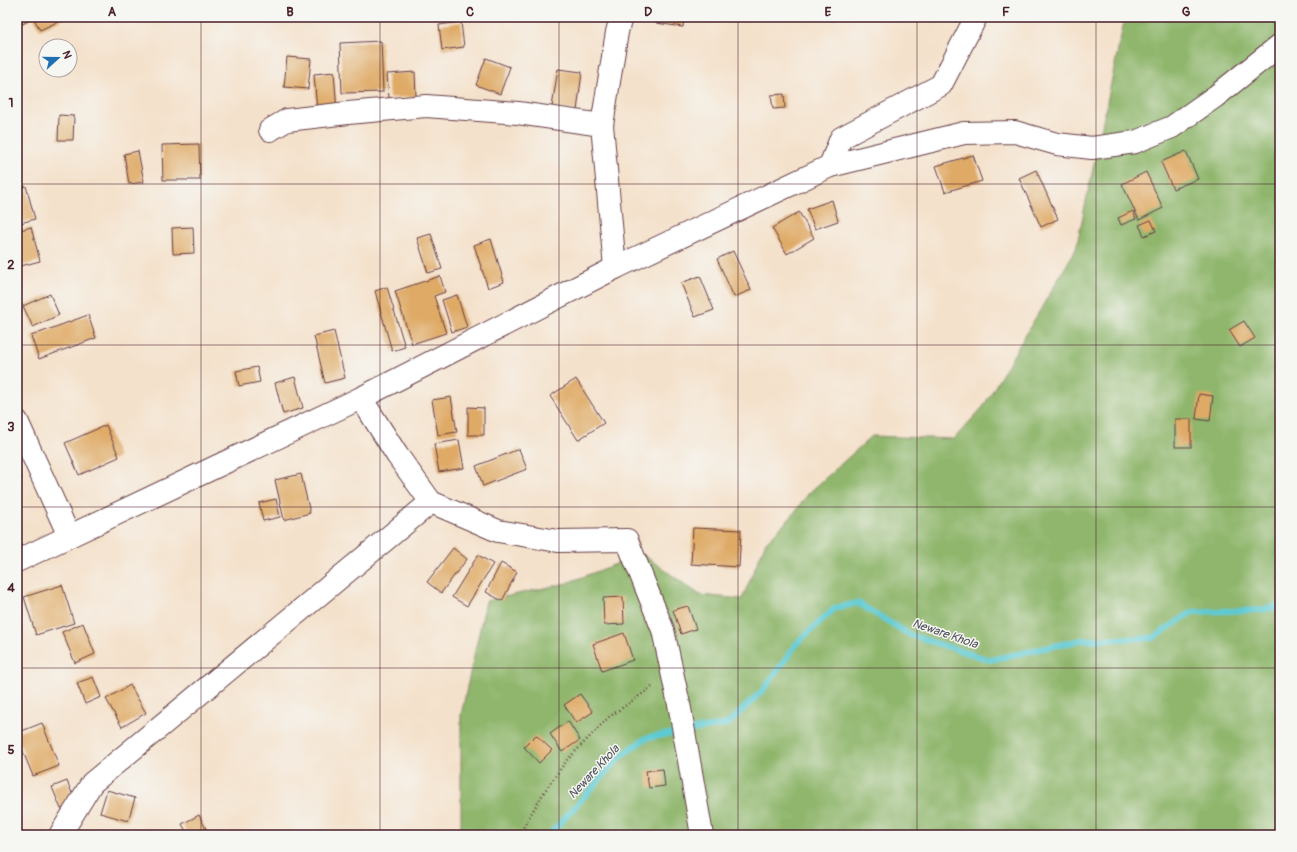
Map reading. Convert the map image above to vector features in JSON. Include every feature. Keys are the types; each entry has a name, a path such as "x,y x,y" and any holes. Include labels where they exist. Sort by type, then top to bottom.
{"street":[{"path":"615,268 602,125 617,32 621,17"},
{"path":"830,166 841,138 941,85 976,17"},
{"path":"17,561 361,398 615,268 830,166 964,133 1015,132 1056,144 1092,148 1135,142 1172,127 1216,96 1280,45"},
{"path":"270,130 287,120 426,106 518,113 602,125"},
{"path":"361,398 397,455 431,502 498,531 558,541 627,540 663,630 688,750 702,835"},
{"path":"17,421 69,536"},
{"path":"60,835 92,783 431,502"}],"path":[{"path":"521,835 524,826 544,792 567,760 610,717 644,693 672,670"}],"green space":[{"path":"1125,17 1280,17 1280,835 462,835 461,715 486,601 567,583 642,554 700,595 742,599 766,542 791,517 809,493 872,436 954,439 983,407 1076,249"}],"building":[{"path":"17,17 28,17 30,20 17,27"},
{"path":"33,17 68,17 40,30"},
{"path":"657,17 684,17 683,27 656,23"},
{"path":"824,17 836,17 836,20"},
{"path":"461,22 464,47 442,50 439,25"},
{"path":"381,41 383,92 342,93 340,43"},
{"path":"287,57 311,59 308,89 284,87"},
{"path":"486,58 510,67 500,94 476,85"},
{"path":"558,69 582,72 577,111 552,107"},
{"path":"334,72 337,111 317,112 314,74"},
{"path":"415,72 416,97 389,98 387,74"},
{"path":"784,94 785,108 773,109 771,95"},
{"path":"59,115 74,116 73,140 58,140"},
{"path":"199,144 200,180 163,180 162,145"},
{"path":"138,151 144,182 129,184 124,154"},
{"path":"1186,151 1198,179 1173,189 1161,162"},
{"path":"973,155 982,181 945,192 936,166"},
{"path":"1036,170 1058,219 1041,227 1019,178"},
{"path":"1146,172 1163,208 1139,220 1122,184"},
{"path":"26,186 35,219 17,224 17,189"},
{"path":"832,200 838,221 815,229 807,209"},
{"path":"1133,211 1136,219 1121,225 1118,218"},
{"path":"799,212 814,238 787,254 772,228"},
{"path":"1151,220 1156,231 1144,236 1139,225"},
{"path":"31,227 40,261 17,267 17,231"},
{"path":"193,227 194,253 173,254 172,228"},
{"path":"431,234 442,269 428,273 417,238"},
{"path":"491,239 504,282 488,288 474,245"},
{"path":"733,251 751,290 734,297 717,259"},
{"path":"440,276 445,292 434,296 446,333 412,344 395,291"},
{"path":"700,276 714,310 695,317 681,283"},
{"path":"387,287 405,347 392,351 375,291"},
{"path":"50,294 59,315 33,327 23,306"},
{"path":"457,295 467,327 452,332 442,300"},
{"path":"88,315 96,338 39,359 31,336"},
{"path":"1244,321 1255,338 1240,347 1229,330"},
{"path":"334,331 345,378 325,383 314,336"},
{"path":"257,367 260,382 239,386 236,371"},
{"path":"295,377 303,408 283,414 275,383"},
{"path":"576,379 604,423 578,440 550,396"},
{"path":"1199,394 1213,396 1210,421 1196,419"},
{"path":"451,397 457,432 438,435 432,400"},
{"path":"468,407 484,408 484,435 468,435"},
{"path":"1175,419 1191,419 1191,447 1175,447"},
{"path":"106,425 119,457 79,475 65,443"},
{"path":"459,440 464,468 439,472 434,444"},
{"path":"519,449 527,469 483,486 476,466"},
{"path":"17,468 22,479 17,481"},
{"path":"301,474 310,513 284,520 275,480"},
{"path":"276,499 280,517 263,521 259,503"},
{"path":"693,528 741,530 739,567 691,564"},
{"path":"453,548 467,559 441,593 427,582"},
{"path":"478,555 493,564 467,606 452,597"},
{"path":"501,563 517,572 502,601 486,592"},
{"path":"62,585 74,623 36,635 24,597"},
{"path":"623,597 624,624 604,625 603,598"},
{"path":"688,606 696,629 681,634 673,610"},
{"path":"83,623 95,654 75,663 62,632"},
{"path":"624,633 633,660 602,671 593,644"},
{"path":"93,677 101,697 85,704 77,683"},
{"path":"130,685 146,713 122,727 106,699"},
{"path":"580,694 593,712 576,723 564,705"},
{"path":"568,721 580,740 562,752 550,734"},
{"path":"42,723 59,766 33,776 17,737 17,733"},
{"path":"536,735 552,750 539,763 524,747"},
{"path":"663,769 665,786 649,788 646,771"},
{"path":"67,781 76,803 61,809 52,787"},
{"path":"107,790 135,798 128,821 100,813"},
{"path":"199,815 209,835 188,835 182,824"}],"waterway":[{"name":"Neware Khola","path":"551,835 552,832 621,756 646,738 728,724 764,689 798,642 835,608 858,603 910,635 990,660 1081,640 1153,638 1192,612 1261,610 1280,606"}]}
